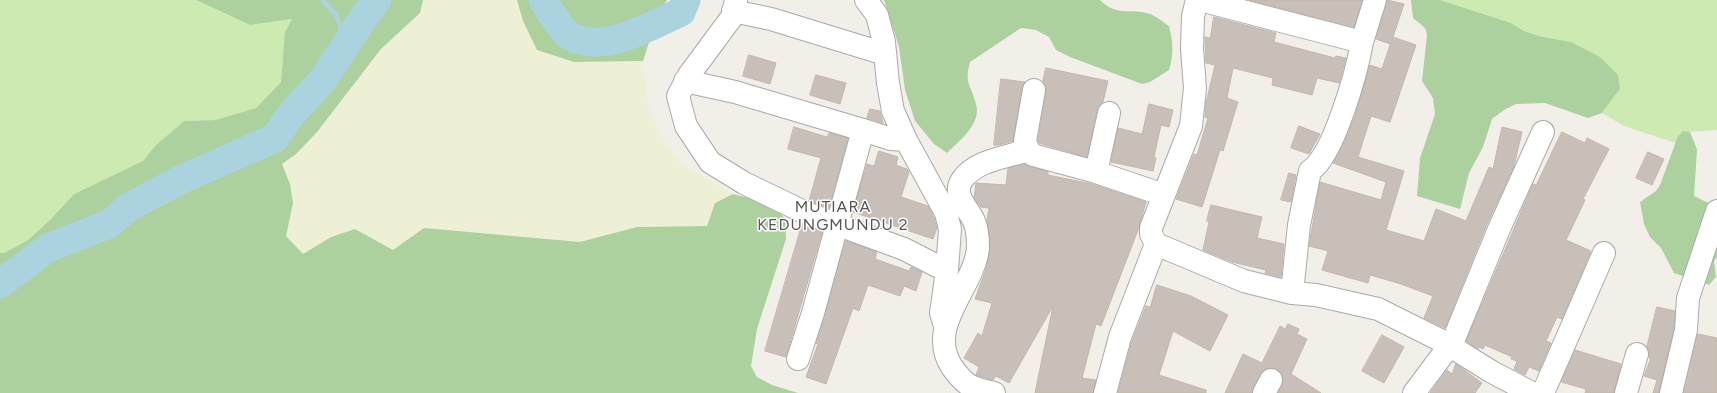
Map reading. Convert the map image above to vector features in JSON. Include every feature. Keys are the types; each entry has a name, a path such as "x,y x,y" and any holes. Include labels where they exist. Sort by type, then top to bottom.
{"street":[{"path":"866,0 877,15 885,54 893,111 906,140 946,213 950,229 947,271 941,313 945,326 945,349 949,362 957,374 970,387 994,393"},
{"path":"1362,42 1198,0 1194,16 1192,49 1195,88 1191,126 1151,228 1151,234 1156,244 1244,281 1292,293 1316,295 1378,309 1451,346 1492,372 1532,393"},
{"path":"1292,293 1299,225 1310,171 1317,166 1334,136 1358,63 1362,42 1375,0"},
{"path":"885,54 771,19 735,6 732,17 704,52 685,81 678,96 686,126 710,162 744,183 806,214 904,249 947,271"},
{"path":"685,81 735,92 891,139 906,140"},
{"path":"1034,90 1025,141 1028,150 1033,155 1096,172 1164,195"},
{"path":"1096,172 1109,113"},
{"path":"798,359 813,313 863,130"},
{"path":"1414,393 1451,346 1499,229 1543,132"},
{"path":"945,326 977,259 978,243 974,221 964,206 959,194 961,180 978,167 1028,150"},
{"path":"1671,393 1686,330 1688,298 1717,211"},
{"path":"1105,393 1120,337 1156,244"},
{"path":"1543,393 1604,253"},
{"path":"1626,393 1637,354"}],"green space":[{"path":"0,0 196,0 250,25 293,19 283,59 281,82 256,108 215,120 184,121 156,145 143,161 74,194 51,219 28,240 4,253 0,253"},
{"path":"196,0 423,0 420,13 381,49 317,132 296,154 282,164 290,184 293,203 286,236 303,254 331,237 355,229 393,250 424,228 580,242 637,227 707,226 715,203 733,194 768,203 785,218 786,239 757,329 751,366 757,377 772,385 798,393 0,393 0,253 4,253 28,240 51,219 74,194 143,161 156,145 184,121 215,120 256,108 281,82 285,32 292,19 250,25"},
{"path":"423,0 517,0 523,21 574,62 643,61 648,105 661,136 680,162 733,194 715,203 708,226 637,227 580,242 424,228 393,250 355,229 331,237 303,254 286,236 293,203 282,164 296,154 317,132 381,49 420,13"},
{"path":"517,0 667,0 658,15 643,61 574,62 537,50 523,21"},
{"path":"884,0 1100,0 1113,9 1137,11 1150,14 1169,26 1172,48 1171,64 1169,70 1150,82 1142,84 1070,57 1056,50 1049,37 1036,30 1021,28 970,62 968,69 968,80 976,104 976,118 968,132 947,153 934,144 915,121 905,90 899,47"},
{"path":"1411,0 1440,0 1511,23 1524,31 1539,36 1571,42 1600,57 1618,75 1620,89 1602,113 1588,118 1545,103 1516,104 1504,110 1492,119 1483,147 1469,173 1460,209 1417,196 1420,158 1435,114 1433,98 1422,81 1427,35 1425,28 1413,18"},
{"path":"1440,0 1717,0 1717,130 1690,132 1683,131 1678,136 1676,143 1624,126 1602,113 1618,92 1571,42 1539,36 1524,31 1511,23"},
{"path":"1683,131 1690,132 1697,149 1694,196 1717,207 1717,257 1714,261 1716,277 1709,285 1674,273 1661,248 1650,237 1644,224 1640,202 1656,191 1660,185 1678,136"}],"building":[{"path":"1250,0 1362,0 1354,27"},
{"path":"1387,0 1404,4 1393,37 1416,45 1390,122 1371,116 1358,157 1404,171 1386,230 1424,241 1436,209 1466,221 1489,167 1493,169 1502,127 1522,132 1514,166 1487,224 1445,328 1424,318 1433,296 1401,284 1370,275 1368,283 1322,270 1328,251 1309,246 1320,182 1381,200 1386,182 1333,163 1355,116 1370,65 1382,69 1391,42 1390,44 1376,39"},
{"path":"1214,17 1276,33 1274,42 1335,58 1336,56 1346,58 1339,83 1317,78 1312,95 1272,85 1273,78 1233,68 1227,98 1238,102 1223,151 1220,150 1202,207 1176,199 1194,154 1197,155 1208,118 1205,117 1206,103 1215,65 1206,63 1205,37 1210,38"},
{"path":"749,55 776,63 770,84 743,76"},
{"path":"1046,68 1108,81 1103,102 1097,110 1087,157 1039,143 1038,140 1046,92 1046,86 1043,81"},
{"path":"816,75 846,83 840,104 810,95"},
{"path":"1001,79 1025,82 1022,88 1013,141 994,145"},
{"path":"1149,104 1173,110 1169,127 1161,125 1154,157 1156,158 1153,171 1111,162 1118,128 1142,134"},
{"path":"870,109 880,111 883,123 867,118"},
{"path":"1299,126 1320,134 1309,154 1291,148"},
{"path":"794,127 827,137 829,133 848,138 829,208 809,201 821,158 788,149"},
{"path":"1562,132 1585,143 1587,138 1609,149 1583,199 1585,200 1566,240 1591,251 1562,319 1557,317 1546,341 1551,343 1539,371 1529,367 1525,375 1514,369 1517,361 1511,359 1512,357 1485,345 1483,349 1479,347 1478,349 1466,341 1533,184 1536,185"},
{"path":"879,151 898,157 896,165 907,169 909,172 901,197 928,206 937,228 933,239 853,212 867,164 874,166"},
{"path":"1648,152 1664,159 1652,185 1636,178"},
{"path":"1025,164 1048,172 1048,175 1092,184 1146,202 1138,230 1101,326 1096,324 1082,378 1096,380 1093,393 1035,393 1053,306 1009,383 996,376 993,380 976,375 979,367 964,358 978,333 982,336 992,303 975,299 987,266 990,248 987,220 989,208 981,207 974,198 976,183 1006,185 1008,168"},
{"path":"1289,173 1296,175 1291,202 1281,200"},
{"path":"1211,205 1262,217 1257,238 1284,244 1281,277 1265,273 1266,270 1232,262 1203,250"},
{"path":"802,225 822,232 786,357 765,351"},
{"path":"846,241 877,252 875,259 909,271 911,267 922,272 916,291 904,286 900,296 868,285 859,311 853,308 826,384 806,377 818,344 816,343"},
{"path":"1157,285 1191,296 1228,315 1210,351 1173,331 1159,375 1206,390 1206,393 1118,393 1132,341 1146,306 1150,307"},
{"path":"1657,307 1675,311 1674,328 1659,393 1653,393 1657,380 1644,376 1651,358 1649,358 1649,351 1647,347"},
{"path":"1288,324 1299,329 1297,334 1307,339 1291,374 1321,393 1278,393 1283,379 1282,374 1277,369 1271,368 1265,369 1260,374 1252,393 1225,393 1243,354 1262,363 1280,326 1285,329"},
{"path":"1698,334 1717,338 1717,393 1684,393"},
{"path":"1382,335 1404,347 1384,383 1362,371"},
{"path":"1575,350 1621,364 1614,393 1585,393 1586,389 1561,382"},
{"path":"1456,364 1482,383 1475,393 1430,393 1447,370 1452,374"}],"waterway":[{"path":"322,0 336,15 347,43"},
{"path":"0,284 48,248 109,224 129,207 180,180 275,138 292,113 322,81 364,17 377,0"},
{"path":"543,0 558,24 568,35 581,41 596,42 611,41 641,31 681,12 686,0"}],"district":[{"name":"MUTIARA KEDUNGMUNDU 2","path":"833,216"}]}
